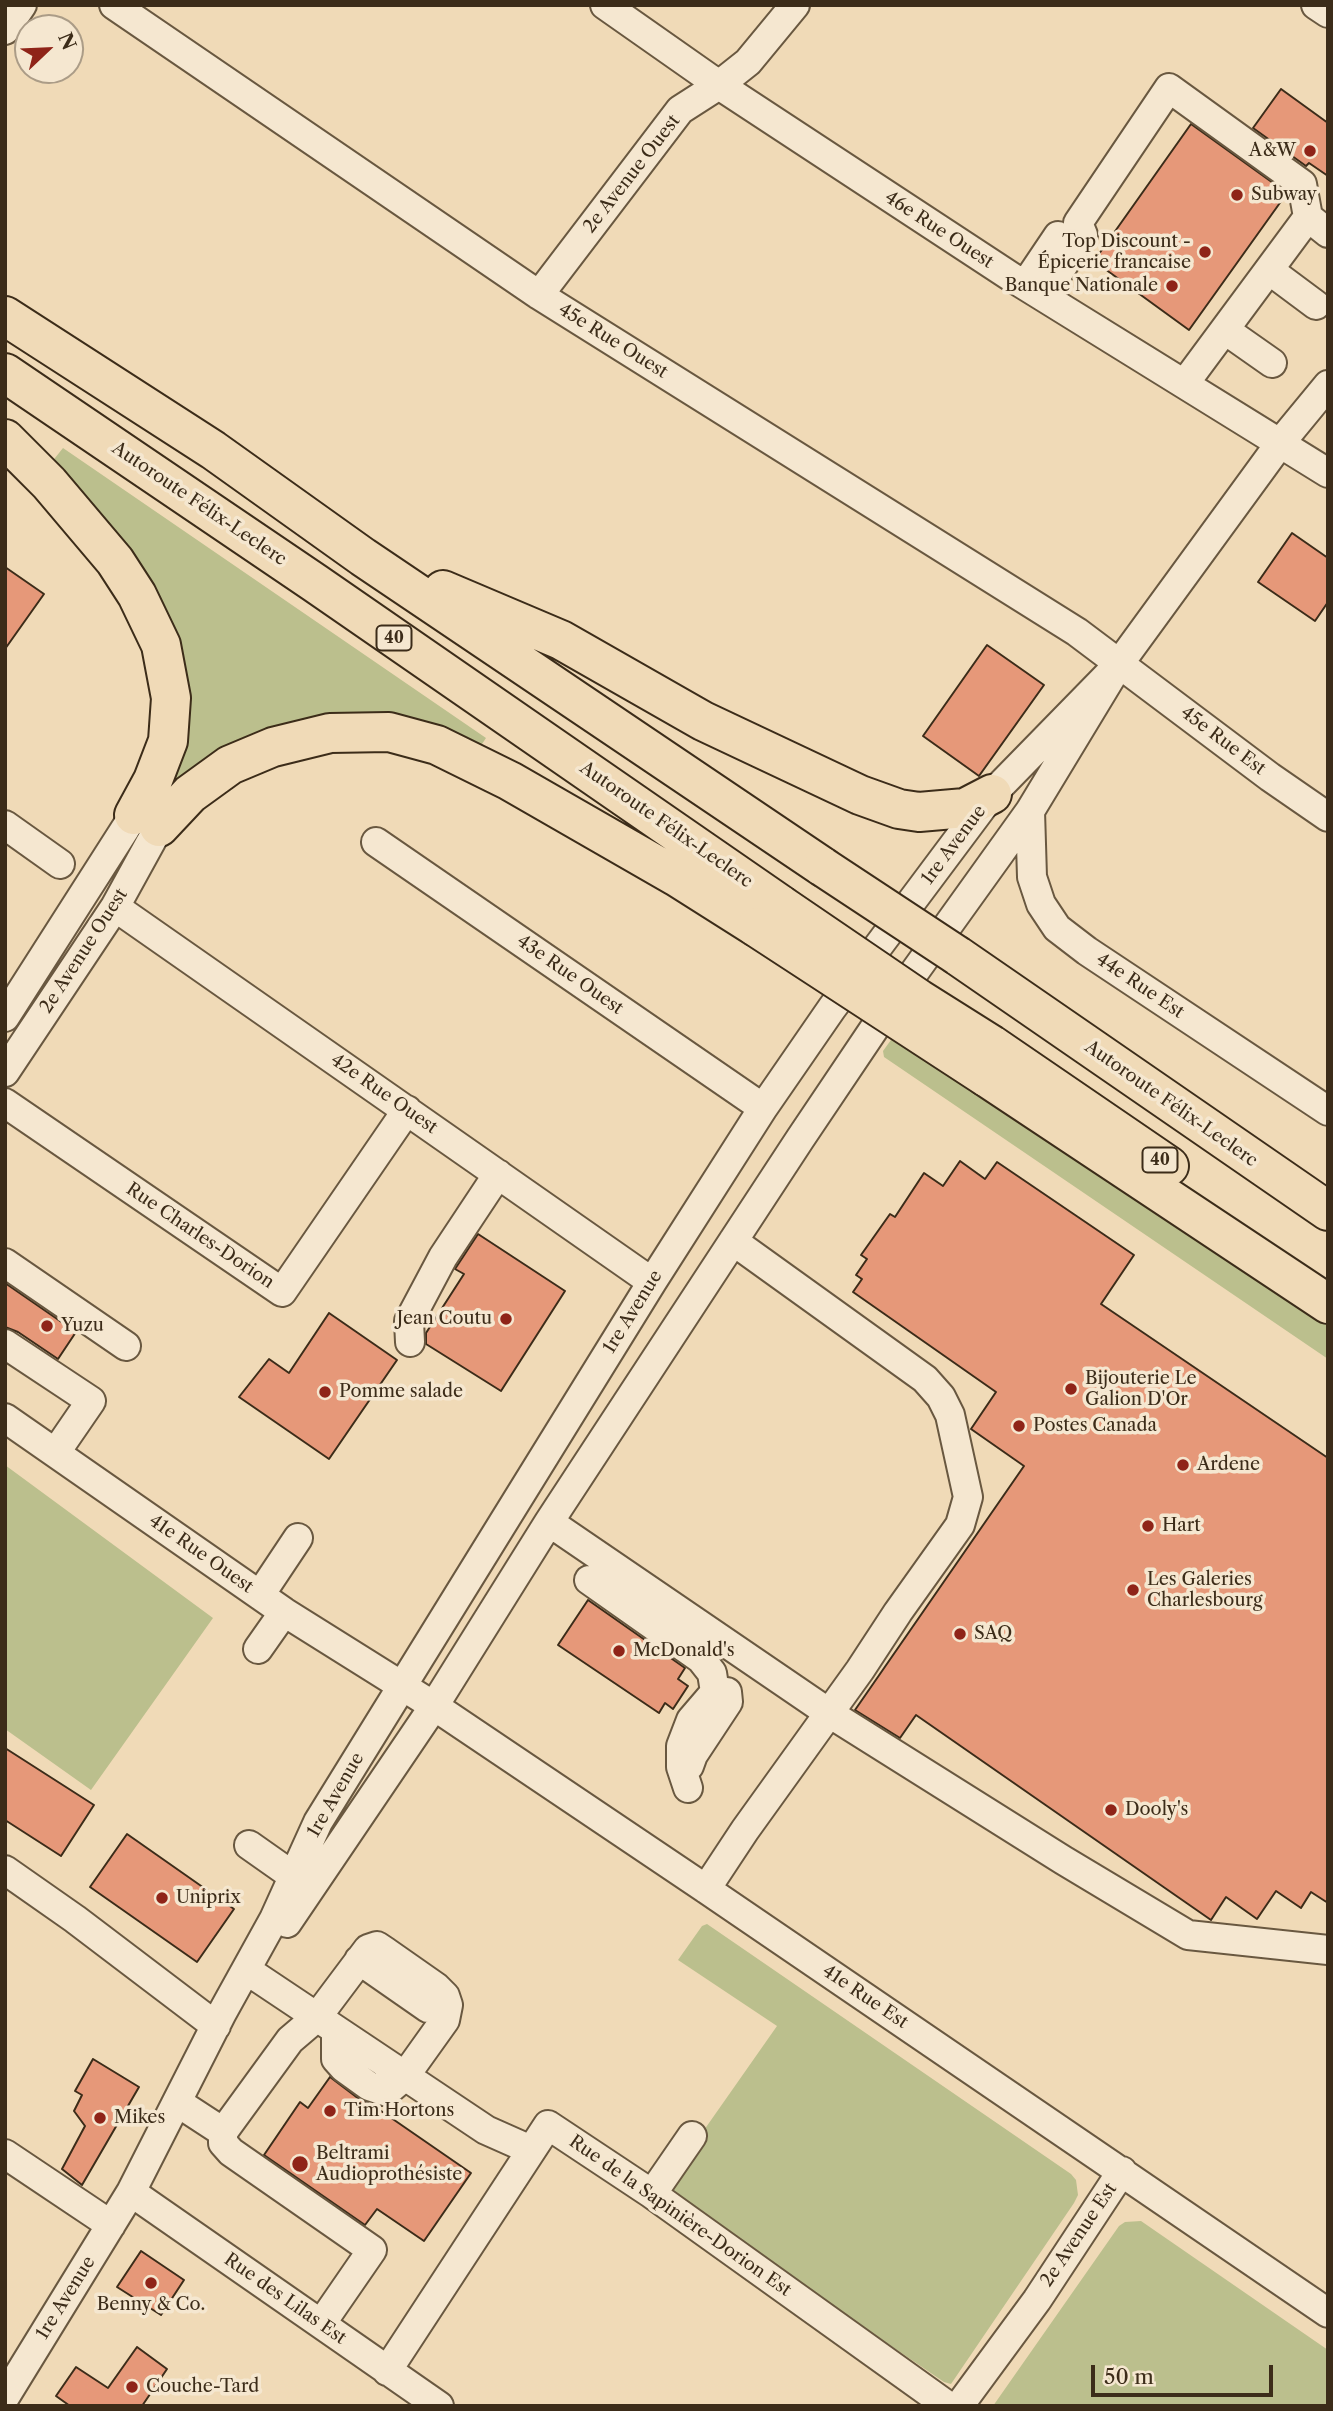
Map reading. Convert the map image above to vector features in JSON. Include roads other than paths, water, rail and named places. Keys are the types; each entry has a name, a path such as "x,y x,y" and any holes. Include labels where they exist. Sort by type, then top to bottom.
{"highway":[{"name":"Autoroute Félix-Leclerc","path":"5,316 213,450 363,557 1028,1003 1328,1211"},
{"name":"Autoroute Félix-Leclerc","path":"5,373 326,590 769,916 919,999 989,1061 1328,1275"},
{"path":"5,439 49,483 115,561 137,595 161,645 172,698 168,741 153,780 147,821"},
{"path":"363,557 561,640 703,721 860,795 899,809 919,812 965,808 992,794"},
{"path":"147,821 230,765 272,747 330,733 389,732 438,745 510,781 677,877 769,916"},
{"path":"989,1061 1328,1304"}],"street":[{"path":"5,30 22,5"},
{"name":"45e Rue Ouest","path":"114,5 539,295 1077,632 1119,664"},
{"name":"46e Rue Ouest","path":"605,5 719,85 1034,291 1328,472"},
{"name":"2e Avenue Ouest","path":"539,295 680,110 719,85 748,61 795,5"},
{"path":"1316,5 1328,13"},
{"path":"1034,291 1083,235 1078,223 1169,88 1302,184 1318,225 1269,270 1185,383"},
{"path":"1034,291 1058,236"},
{"path":"1269,270 1316,304"},
{"path":"1224,330 1272,363"},
{"name":"1re Avenue","path":"219,2019 434,1706 549,1522 880,1020 1030,811 1119,664 1281,442 1328,385"},
{"name":"1re Avenue","path":"5,2397 131,2192 219,2019 274,1919 318,1822 652,1282 763,1108 832,1008 992,794 1119,664"},
{"name":"45e Rue Est","path":"1119,664 1328,817"},
{"name":"44e Rue Est","path":"1030,811 1032,877 1041,904 1057,928 1087,951 1328,1111"},
{"name":"2e Avenue Ouest","path":"5,1072 115,906 147,821"},
{"name":"2e Avenue Ouest","path":"5,1017 147,821"},
{"path":"5,825 60,864"},
{"name":"43e Rue Ouest","path":"376,842 763,1108"},
{"name":"42e Rue Ouest","path":"115,906 652,1282"},
{"name":"Rue Charles-Dorion","path":"5,1103 282,1292 407,1110"},
{"path":"410,1342 409,1321 443,1257 498,1174"},
{"path":"706,1889 960,1525 968,1497 950,1415 941,1397 925,1379 733,1241"},
{"path":"5,1263 127,1346"},
{"path":"5,1344 91,1401 56,1452"},
{"name":"41e Rue Ouest","path":"5,1418 284,1612 400,1687"},
{"path":"549,1522 829,1713 1074,1867 1188,1935 1328,1950"},
{"path":"260,1595 298,1538"},
{"path":"589,1580 701,1658 712,1673 715,1692 691,1720 681,1746 681,1767 687,1784"},
{"path":"258,1649 284,1612"},
{"name":"41e Rue Est","path":"400,1687 434,1706 706,1889 1328,2313"},
{"path":"249,1845 293,1876"},
{"path":"5,1870 219,2019"},
{"path":"321,2324 372,2250 231,2152 223,2143 223,2132 290,2040 326,2023 359,1959 368,1949 377,1946 436,1987 445,1996 448,2005 445,2020 405,2076"},
{"path":"359,1959 428,2008"},
{"path":"251,1973 486,2130 531,2150"},
{"path":"177,2102 223,2132"},
{"name":"Rue de la Sapinière-Dorion Est","path":"387,2371 548,2125 652,2194 947,2406"},
{"path":"652,2194 692,2136"},
{"path":"5,2154 111,2225"},
{"name":"2e Avenue Est","path":"959,2406 1037,2300 1122,2171"},
{"name":"Rue des Lilas Est","path":"131,2192 439,2406"}],"place":[{"name":"A&W","path":"1310,151"},
{"name":"Subway","path":"1237,195"},
{"name":"Top Discount - Épicerie francaise","path":"1205,252"},
{"name":"Banque Nationale","path":"1172,286"},
{"name":"Jean Coutu","path":"506,1319"},
{"name":"Yuzu","path":"47,1326"},
{"name":"Bijouterie Le Galion D'Or","path":"1071,1389"},
{"name":"Pomme salade","path":"325,1392"},
{"name":"Postes Canada","path":"1019,1426"},
{"name":"Ardene","path":"1183,1465"},
{"name":"Hart","path":"1148,1526"},
{"name":"Les Galeries Charlesbourg","path":"1133,1590"},
{"name":"SAQ","path":"960,1634"},
{"name":"McDonald's","path":"619,1651"},
{"name":"Dooly's","path":"1111,1810"},
{"name":"Uniprix","path":"162,1898"},
{"name":"Tim Hortons","path":"330,2111"},
{"name":"Mikes","path":"100,2118"},
{"name":"Beltrami Audioprothésiste","path":"300,2164"},
{"name":"Benny & Co.","path":"151,2283"},
{"name":"Couche-Tard","path":"132,2387"}]}
